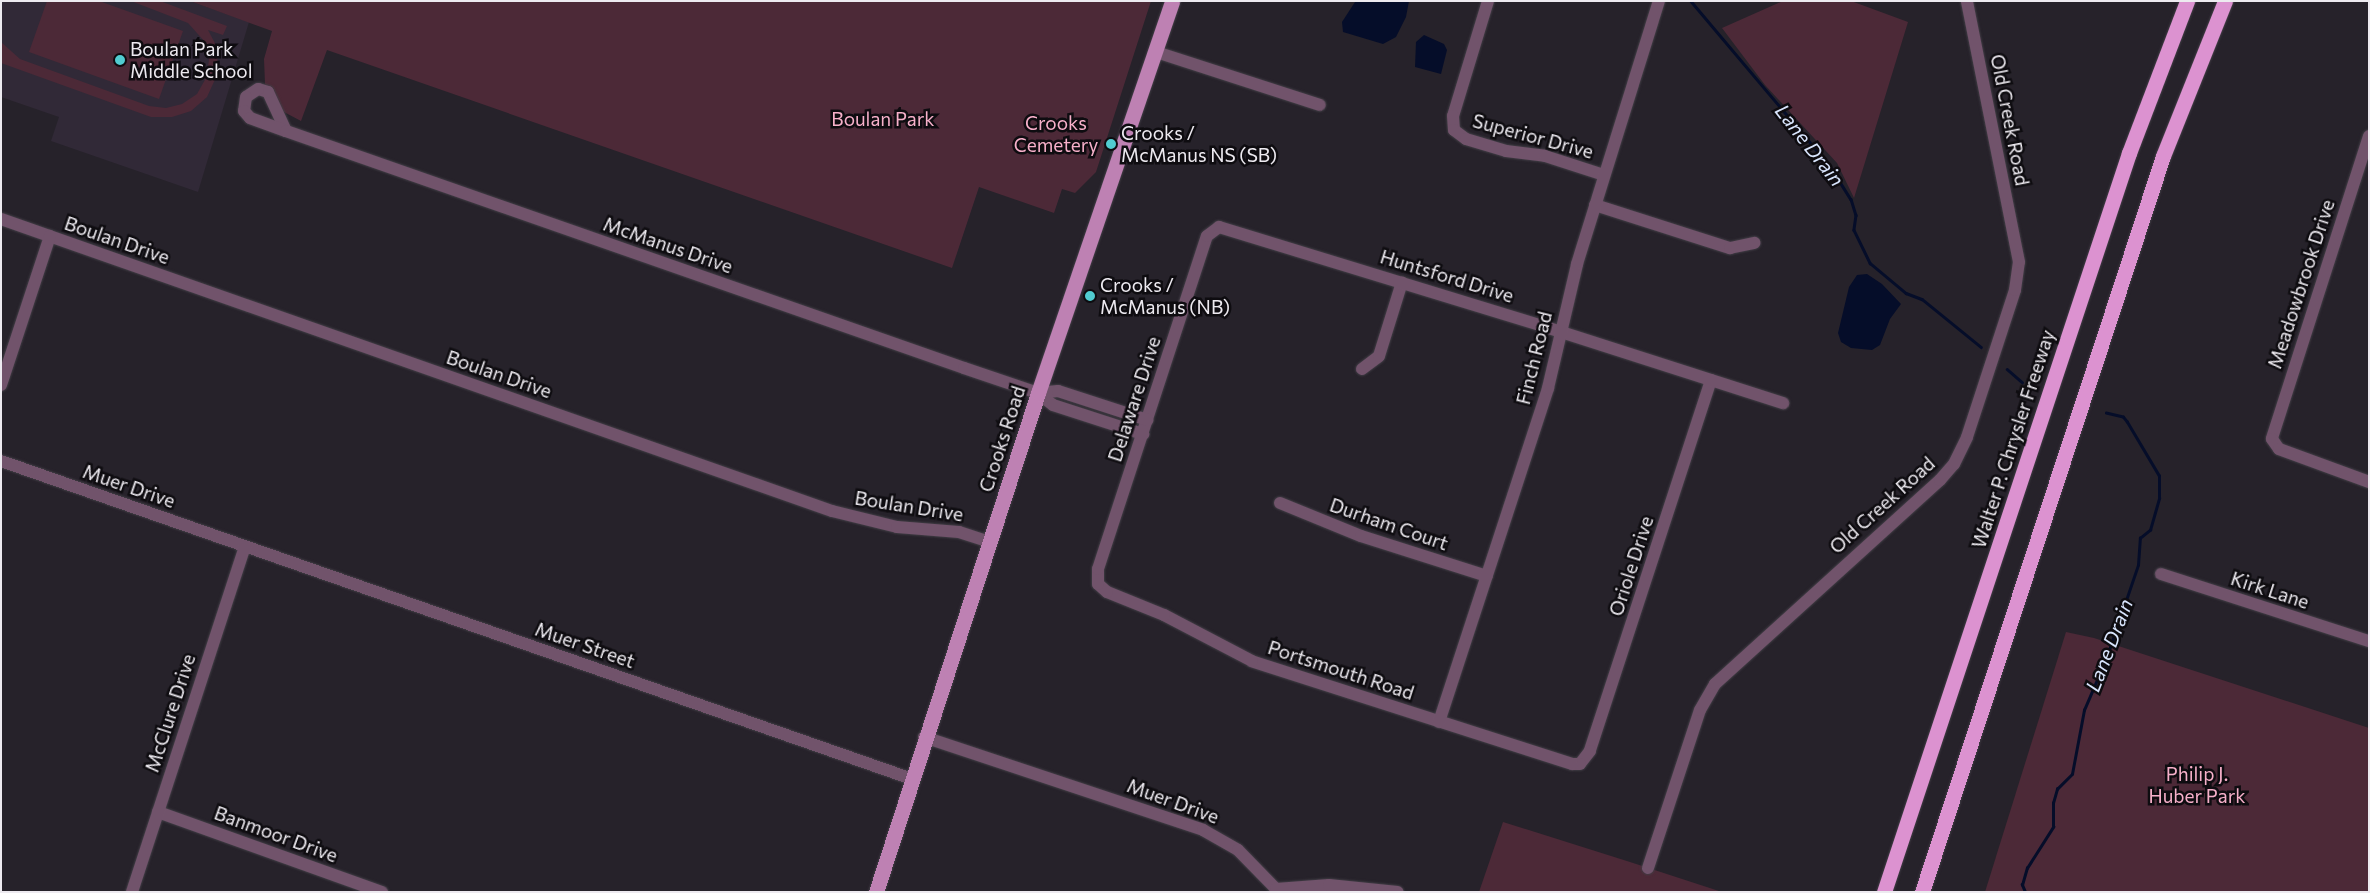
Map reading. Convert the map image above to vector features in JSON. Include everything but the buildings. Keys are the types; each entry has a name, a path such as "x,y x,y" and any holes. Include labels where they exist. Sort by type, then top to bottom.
{"highway":[{"name":"Walter P. Chrysler Freeway","path":"1884,892 2128,154 2188,1"},
{"path":"1922,892 2163,156 2225,1"}],"main road":[{"name":"Crooks Road","path":"876,892 924,738 1038,393 1172,1"}],"street":[{"name":"Superior Drive","path":"1488,1 1453,116 1454,130 1466,139 1515,153 1545,156 1604,175"},
{"name":"Finch Road","path":"1439,722 1548,388 1560,331 1594,205 1659,1"},
{"name":"Old Creek Road","path":"1648,868 1700,710 1715,684 1940,480 1954,464 1967,437 2015,290 2019,262 1967,1"},
{"path":"1156,52 1320,105"},
{"name":"McManus Drive","path":"286,130 1038,393"},
{"name":"Meadowbrook Drive","path":"2369,136 2272,435 2272,443 2279,449 2369,482"},
{"path":"1594,205 1730,248 1754,243"},
{"name":"Boulan Drive","path":"1,219 832,511 897,527 959,532 989,542"},
{"name":"Huntsford Drive","path":"1214,228 1228,227 1560,331 1783,404"},
{"name":"Delaware Drive","path":"1098,584 1097,573 1207,236 1214,228"},
{"path":"1,385 50,236"},
{"path":"1362,369 1379,356 1402,282"},
{"name":"Oriole Drive","path":"1583,762 1590,751 1711,380"},
{"path":"1038,393 1058,391 1147,420"},
{"path":"1038,393 1053,405 1143,434"},
{"name":"Muer Drive","path":"1,461 245,547"},
{"name":"Durham Court","path":"1280,503 1362,536 1487,576"},
{"name":"Muer Street","path":"245,547 912,779"},
{"name":"McClure Drive","path":"132,892 245,547"},
{"name":"Kirk Lane","path":"2161,574 2369,641"},
{"name":"Portsmouth Road","path":"1098,584 1107,592 1164,615 1252,661 1572,764 1583,762"},
{"name":"Muer Drive","path":"924,738 1202,830 1238,850 1277,890 1329,885 1398,892"},
{"name":"Banmoor Drive","path":"158,812 382,892"}],"shaded area":[{"name":"Boulan Park Middle School","path":"1,1 190,1 249,22 198,192 51,141 59,117 1,97"}],"green space":[{"path":"47,1 99,1 183,31 159,99 29,52"},
{"path":"131,1 160,1 227,26 223,35 208,30 217,47 218,73 207,97 191,111 172,117 151,117 1,63 1,42 20,59 149,106 166,108 182,104 197,94 206,78 209,60 205,42 188,23"},
{"name":"Boulan Park","path":"190,1 1151,1 1096,172 1075,193 1062,189 1054,213 979,187 952,268 327,50 301,121 284,112 265,84 264,59 272,31"},
{"path":"1783,1 1851,1 1908,22 1854,198 1837,163 1765,85 1722,28"},
{"name":"Philip J. Huber Park","path":"2066,632 2094,638 2369,728 2369,892 1985,892"},
{"path":"1503,822 1630,862 1722,892 1479,892"}],"water":[{"path":"1409,1 1406,17 1396,37 1383,44 1343,32 1342,22 1355,2"},
{"path":"1424,35 1444,44 1447,50 1441,74 1415,67 1416,42"},
{"path":"1867,274 1882,284 1901,304 1890,319 1880,345 1872,350 1851,348 1841,342 1838,333 1849,287 1857,275"}],"waterway":[{"name":"Lane Drain","path":"1691,1 1830,166 1851,199 1856,215 1854,230 1870,263 1906,293 1922,299 1981,347"},
{"name":"Lane Drain","path":"2007,369 2022,382"},
{"name":"Lane Drain","path":"2025,892 2022,885 2027,868 2053,827 2053,803 2057,789 2072,774 2084,710 2106,659 2138,565 2140,538 2150,530 2159,498 2159,476 2127,422 2123,417 2106,413"}],"place":[{"name":"Boulan Park Middle School","path":"120,60"},
{"name":"Crooks / McManus NS (SB)","path":"1111,144"},
{"name":"Crooks / McManus (NB)","path":"1090,296"}],"park label":[{"name":"Crooks Cemetery","path":"1056,134"}]}
